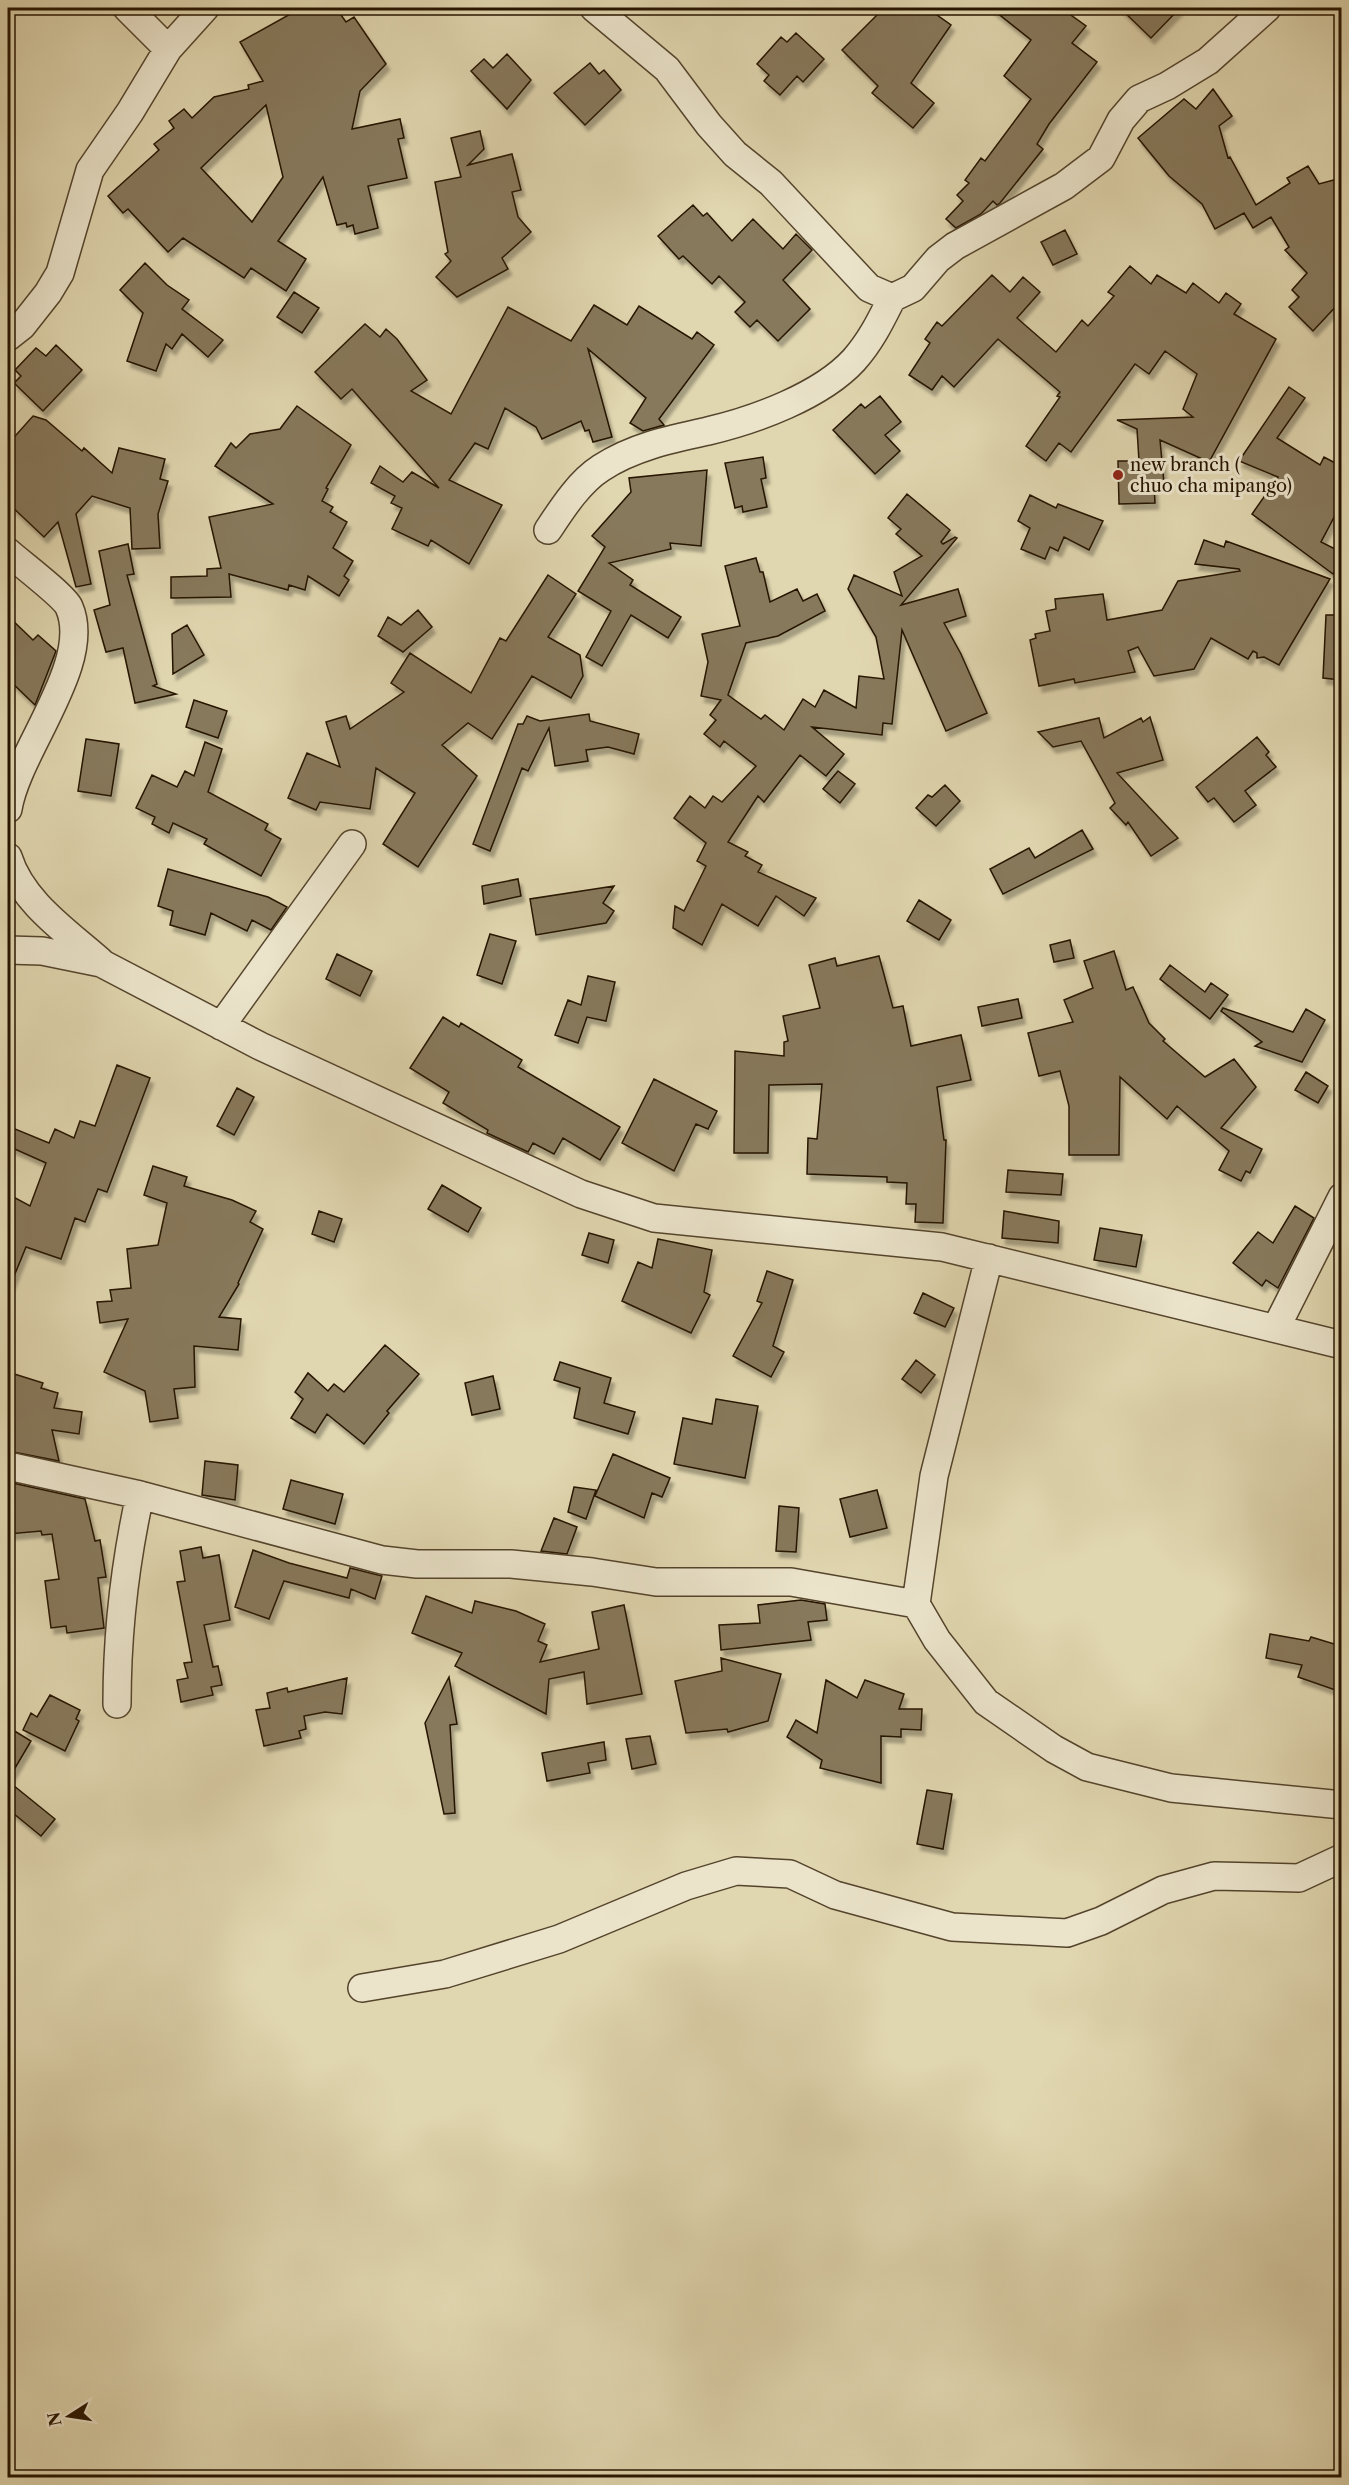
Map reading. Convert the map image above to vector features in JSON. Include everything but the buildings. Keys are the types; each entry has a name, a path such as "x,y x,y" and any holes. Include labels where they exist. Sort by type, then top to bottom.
{"street":[{"path":"127,8 168,49"},
{"path":"8,337 22,326 60,273 90,170 130,112 168,49 205,8"},
{"path":"594,8 667,69 692,104 729,147 771,183 869,288 879,295 892,298 913,288 938,259 955,246 1064,186 1101,158 1121,120 1139,99 1167,86 1208,61 1267,8"},
{"path":"548,530 565,505 600,469 638,449 768,412 833,379 854,360 877,330 892,298"},
{"path":"8,552 69,605 73,629 63,685 10,791 8,809"},
{"path":"8,760 36,736"},
{"path":"221,1026 352,844"},
{"path":"8,857 13,874 29,898 101,963 260,1046 581,1194 654,1218 942,1247 1341,1345"},
{"path":"8,950 42,951 101,963"},
{"path":"1276,1328 1341,1197"},
{"path":"988,1258 934,1476 916,1604 937,1640 986,1702 1054,1749 1087,1767 1171,1788 1279,1801 1341,1805"},
{"path":"8,1466 140,1495 382,1560 417,1564 511,1564 592,1572 656,1582 790,1582 916,1604"},
{"path":"117,1704 117,1667 129,1542 140,1495"},
{"path":"362,1988 445,1974 559,1939 686,1886 736,1871 790,1875 836,1895 952,1927 1067,1933 1101,1921 1163,1890 1214,1876 1299,1878 1341,1858"}],"place":[{"name":"new branch ( chuo cha mipango)","path":"1118,475"}]}
